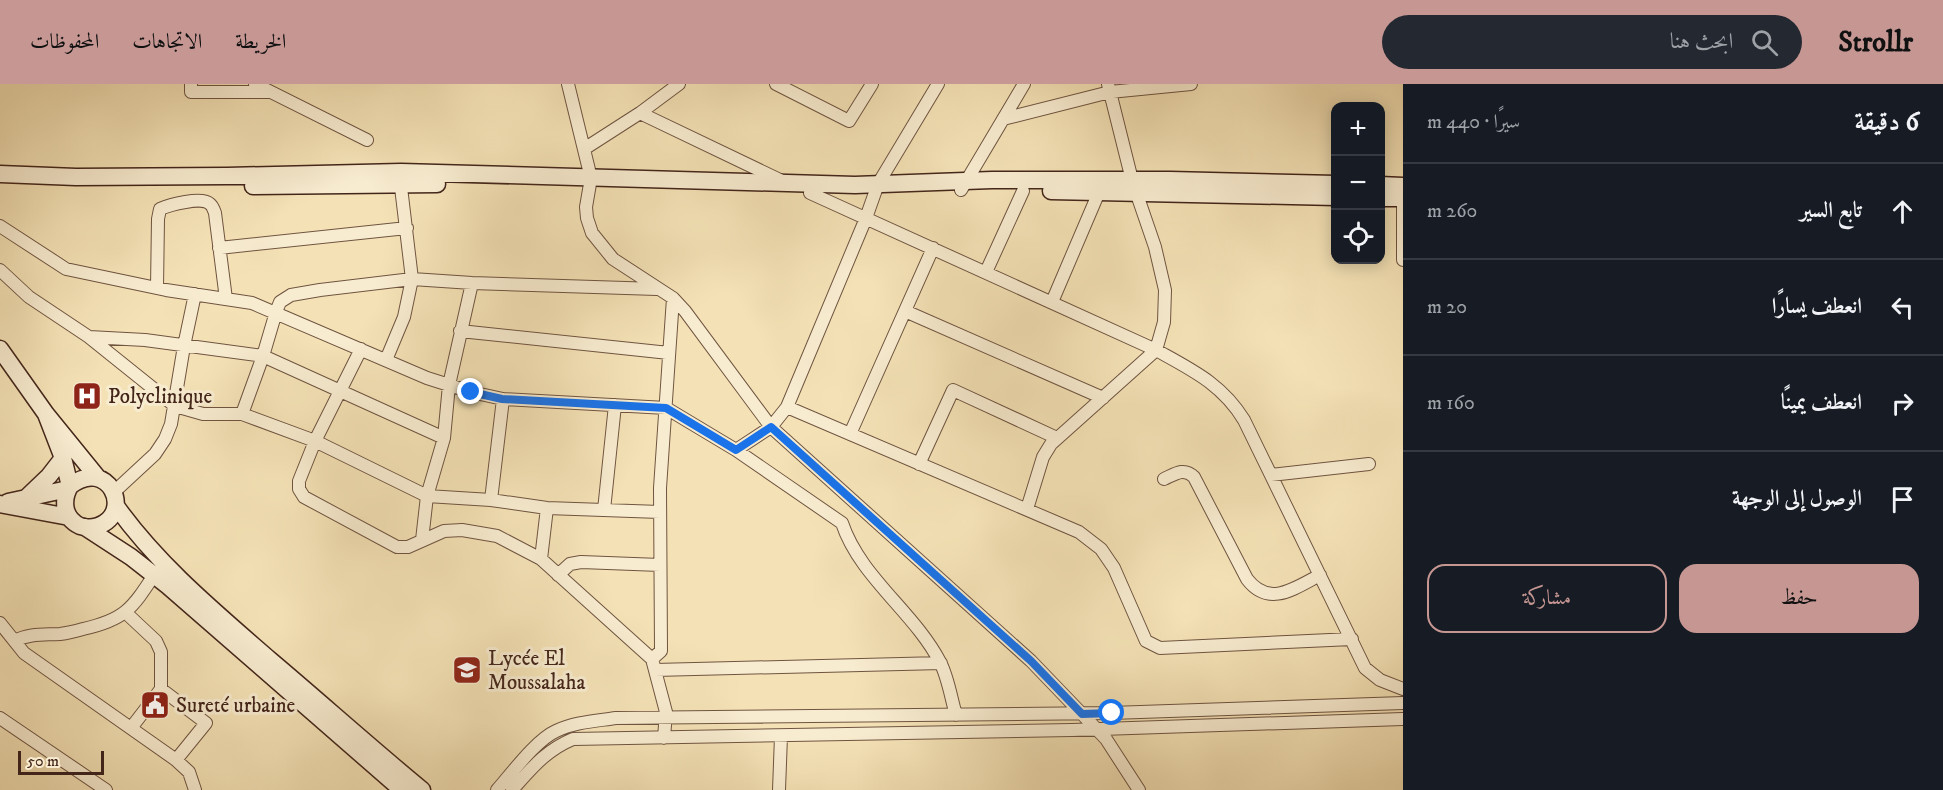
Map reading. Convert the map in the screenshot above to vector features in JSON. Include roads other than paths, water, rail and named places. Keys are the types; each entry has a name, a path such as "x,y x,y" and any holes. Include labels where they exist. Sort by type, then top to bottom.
{"street":[{"path":"191,84 191,92 272,92"},
{"path":"255,84 367,140"},
{"path":"568,84 591,183 586,207 591,233 613,259 673,298 697,326 771,427 1031,661 1106,739 1139,790"},
{"path":"584,149 640,113 679,84"},
{"path":"776,84 849,121 872,84"},
{"path":"736,450 771,427 787,406 877,188 938,84"},
{"path":"963,186 1024,84"},
{"path":"1003,119 1109,88 1191,84"},
{"path":"1027,509 1043,457 1051,444 1156,350 1164,322 1165,290 1155,247 1135,186 1109,88"},
{"path":"640,113 785,183"},
{"path":"0,174 76,177 400,177 810,193 877,188 963,186 1331,184"},
{"path":"0,183 68,186 267,186 400,177"},
{"path":"386,360 404,317 412,279 400,177"},
{"path":"1403,179 1403,260"},
{"path":"591,183 785,183 877,188"},
{"path":"1385,185 1403,186"},
{"path":"963,186 1023,191 1099,192 1135,186 1331,197"},
{"path":"986,272 1023,191"},
{"path":"1052,302 1099,192"},
{"path":"810,193 1156,350 1201,375 1227,395 1244,420 1365,668 1380,680 1403,688"},
{"path":"1385,198 1403,198"},
{"path":"157,288 160,210 169,205 204,200 211,204 215,213 226,299"},
{"path":"0,226 66,269 157,288 252,303 449,386 502,399 666,408 736,450 842,523 858,556 913,622 941,663 956,715"},
{"path":"219,248 407,228"},
{"path":"850,434 933,248"},
{"path":"0,270 29,297 89,337 175,406 203,414 242,414 315,441 427,496 491,500 547,508 660,512"},
{"path":"242,414 280,302 291,296 320,290 412,279 658,289"},
{"path":"422,540 427,496 444,438 449,386 472,283"},
{"path":"85,528 101,525 113,514 115,499 155,454 165,439 175,406 195,294"},
{"path":"653,665 660,651 660,512 673,298"},
{"path":"905,311 1103,398"},
{"path":"460,332 669,353"},
{"path":"89,337 145,340 263,356 444,438"},
{"path":"0,349 46,414 98,478"},
{"path":"361,349 315,441 298,481 299,489 304,497 397,547 408,547 444,531 462,530 497,536 541,559 653,665 666,712 664,738"},
{"path":"919,464 953,390 1057,438"},
{"path":"491,500 502,399"},
{"path":"603,510 615,405"},
{"path":"787,406 1079,531 1101,549 1114,568 1146,641 1160,648 1352,639"},
{"path":"46,414 63,458 69,487 64,503 69,517 154,575 402,790"},
{"path":"24,499 41,484 63,458"},
{"path":"1271,475 1369,464"},
{"path":"1164,479 1183,471 1194,477 1247,579 1257,590 1264,594 1281,594 1320,575"},
{"path":"69,517 0,504 69,487 78,479 88,477 105,481 150,551 243,636 422,790"},
{"path":"541,559 547,508"},
{"path":"558,575 570,564 581,562 660,564"},
{"path":"15,641 29,635 63,634 100,626 119,618 141,595 154,575"},
{"path":"125,612 156,640 161,652 161,689 131,729"},
{"path":"0,623 24,653 176,760 189,772 195,790"},
{"path":"653,665 941,663"},
{"path":"161,689 206,723 176,760"},
{"path":"497,790 531,751 554,731 579,723 616,718 1082,714 1403,703"},
{"path":"0,718 106,790"},
{"path":"512,790 540,758 573,739 1097,729 1403,719"},
{"path":"779,790 781,735"}],"place":[{"name":"Polyclinique","path":"87,396"},
{"name":"Lycée El Moussalaha","path":"467,670"},
{"name":"Sureté urbaine","path":"155,705"}]}
